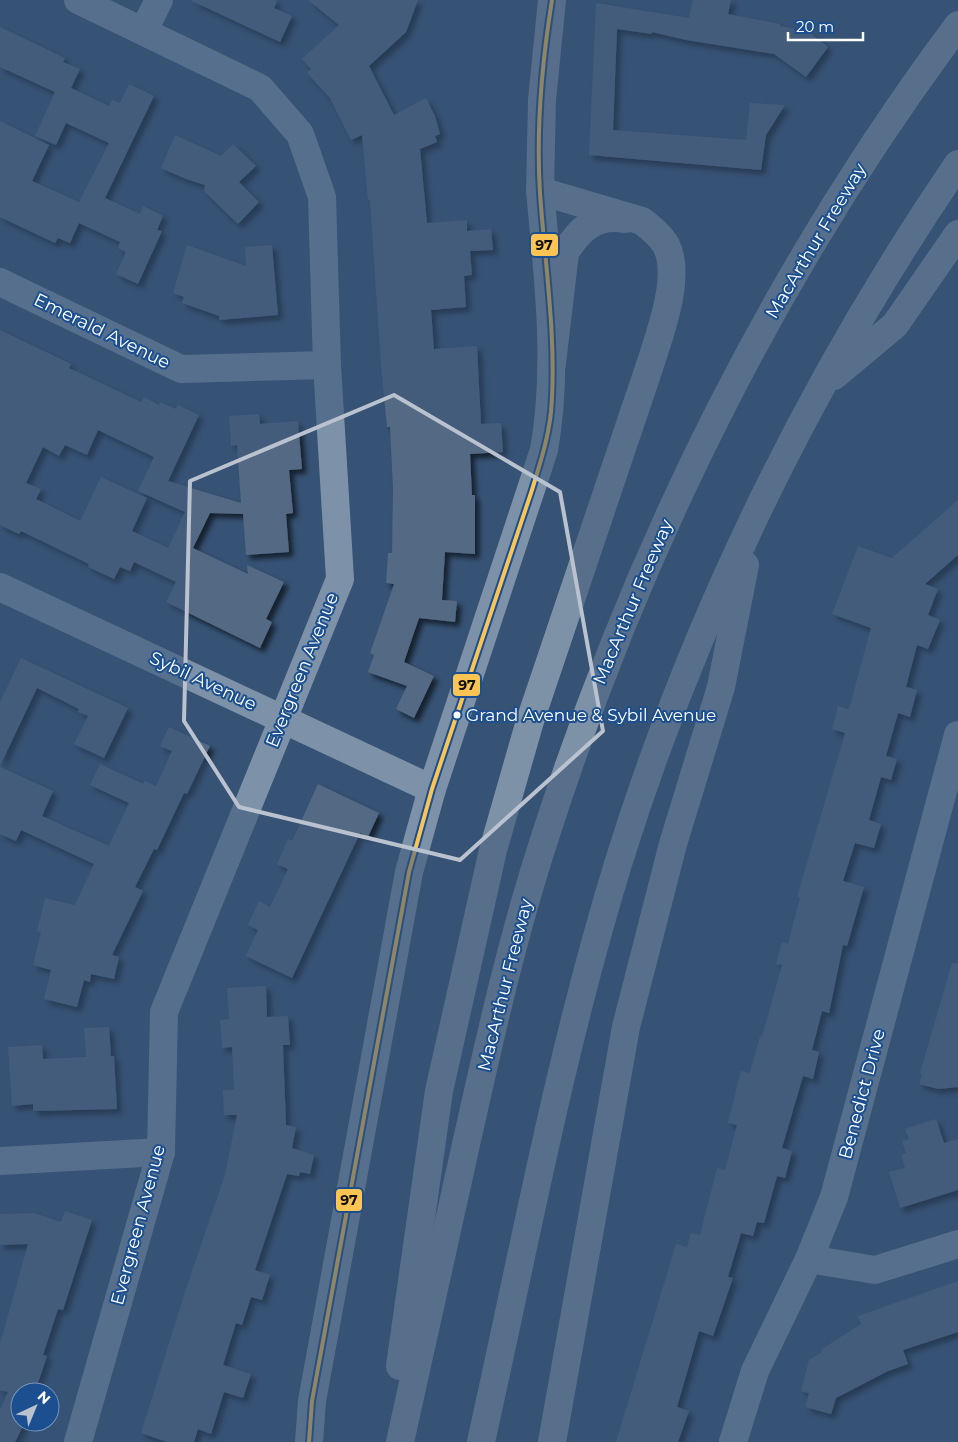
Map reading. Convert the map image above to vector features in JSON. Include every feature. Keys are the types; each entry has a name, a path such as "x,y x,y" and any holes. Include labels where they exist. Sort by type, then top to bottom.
{"highway":[{"name":"MacArthur Freeway","path":"400,1442 494,1020 518,928 545,836 609,654 643,572 681,490 760,334 846,190 892,118 958,25"},
{"path":"481,1442 570,1039 619,862 651,767 682,685 754,520 821,386 912,232 958,164"},
{"path":"390,1442 439,1091 476,919 530,721 650,365 668,301 672,261 666,246 656,232 642,221 540,191"},
{"path":"552,364 566,253 573,238 586,226 602,219 621,218 642,221"},
{"path":"821,386 895,325 958,234"},
{"path":"552,1442 626,1027 671,853 721,687 754,520"}],"main road":[{"path":"540,191 542,100 552,0"}],"street":[{"name":"Evergreen Avenue","path":"78,0 144,30 260,88 300,134 322,197 327,365 340,579 164,1012 161,1152 78,1442"},
{"path":"144,30 158,0"},
{"path":"309,1442 312,1401 399,920 419,830 544,450 551,413 552,364 540,191"},
{"name":"Emerald Avenue","path":"0,282 181,369 327,365"},
{"name":"Sybil Avenue","path":"0,587 432,788"},
{"name":"Benedict Drive","path":"733,1442 755,1371 809,1259 834,1197 958,735"},
{"path":"0,1161 161,1152"},
{"path":"809,1259 876,1270 958,1244"}],"highlighted area":[{"path":"394,395 560,492 603,731 460,860 239,807 184,721 190,481"}],"building":[{"path":"190,0 277,0 274,8 292,16 280,42"},
{"path":"308,0 418,0 406,32 369,66 394,115 426,98 435,116 440,134 435,136 437,142 420,149 427,223 467,220 467,231 491,229 493,250 470,251 472,275 464,276 466,307 431,310 434,349 477,346 481,424 501,423 503,452 470,454 472,495 475,495 475,554 445,552 442,600 457,601 455,622 419,618 404,662 434,676 414,718 396,709 407,686 368,672 374,655 370,653 394,584 386,583 388,553 392,553 393,489 390,427 387,427 381,366 370,200 368,200 362,135 351,140 330,98 307,73 311,69 302,59 339,25"},
{"path":"693,0 731,0 728,14 780,24 780,26 809,32 828,47 806,77 774,54 686,40 652,32 652,34 617,29 613,130 746,140 750,103 785,105 766,135 761,170 589,155 596,3 689,18"},
{"path":"0,27 65,58 63,62 80,69 71,88 109,106 112,100 120,103 129,84 154,96 105,198 140,214 143,206 163,216 157,230 162,231 138,284 116,274 126,252 118,248 120,242 79,223 70,243 58,238 55,243 0,217 0,121 49,145 32,181 79,202 109,143 66,123 56,145 35,136 55,92 0,67"},
{"path":"175,135 221,156 233,144 256,166 239,182 259,202 238,224 204,191 205,185 161,168"},
{"path":"187,245 246,266 245,247 272,245 278,315 219,320 219,316 182,303 184,297 173,293"},
{"path":"0,330 71,364 69,368 141,402 144,397 159,405 160,402 176,409 178,405 199,415 168,481 241,503 237,445 231,446 229,416 259,414 260,424 298,421 302,469 289,470 293,513 286,514 289,552 246,555 243,514 210,513 193,548 248,574 247,565 284,582 266,619 272,622 260,648 166,602 176,582 134,562 130,571 120,567 114,579 88,567 89,564 21,531 19,534 0,525","holes":["98,430 154,457 138,491 185,512 168,548 132,531 147,498 101,477 80,521 36,499 41,489 26,483 43,447 59,456 65,445 87,455"]},
{"path":"958,500 958,555 925,584 938,589 928,615 940,620 928,649 917,645 906,687 917,690 910,717 898,713 886,756 897,759 891,780 881,777 869,820 881,824 874,848 855,843 843,881 864,887 847,946 843,945 829,1013 822,1011 812,1050 819,1052 813,1079 803,1076 782,1148 792,1151 785,1178 777,1176 764,1223 757,1222 753,1236 741,1233 728,1277 733,1278 713,1336 699,1331 677,1407 689,1411 678,1442 616,1442 676,1244 687,1247 691,1233 700,1235 717,1168 725,1170 737,1125 728,1123 741,1071 750,1073 760,1036 762,1037 782,965 776,964 782,942 788,944 800,898 797,897 845,733 832,729 838,706 849,709 871,628 832,614 858,546 892,558"},
{"path":"21,658 128,708 104,758 74,744 88,716 78,712 79,709 37,688 0,766 0,702"},
{"path":"169,727 210,746 187,794 184,793 157,850 154,849 135,887 143,891 112,955 119,957 114,979 91,974 90,982 84,980 77,1007 44,999 51,970 33,965 41,932 37,931 45,898 75,905 94,864 21,830 16,841 0,834 0,767 53,791 42,816 109,846 129,803 90,785 100,764 143,784 145,781 156,786 172,751 160,746"},
{"path":"318,784 379,813 368,837 360,833 292,978 246,956 258,930 248,925 259,901 270,907 288,869 277,864 288,839 292,841"},
{"path":"952,963 958,963 958,1087 938,1089 919,1084 922,1074 920,1073"},
{"path":"266,986 267,1017 288,1016 290,1045 283,1045 286,1125 296,1127 292,1148 314,1155 310,1174 300,1172 299,1176 287,1174 255,1270 270,1275 262,1300 251,1297 242,1325 236,1323 223,1365 251,1374 243,1398 224,1392 211,1434 198,1429 194,1442 167,1442 141,1433 186,1289 225,1175 237,1115 224,1115 223,1090 234,1090 232,1047 222,1048 220,1020 229,1019 227,988"},
{"path":"109,1027 111,1056 114,1056 117,1109 33,1111 33,1104 12,1106 8,1047 42,1045 43,1059 86,1057 84,1028"},
{"path":"936,1119 944,1143 958,1139 958,1190 900,1208 889,1172 905,1168 901,1155 906,1153 902,1141 909,1139 905,1129"},
{"path":"65,1211 92,1220 63,1310 58,1309 43,1355 47,1356 38,1382 10,1382 10,1432 20,1432 15,1442 0,1442 0,1410 8,1392 0,1390 0,1344 28,1244 0,1245 0,1214 34,1213 61,1222"},
{"path":"958,1281 958,1332 903,1350 908,1364 888,1371 836,1398 831,1414 805,1407 809,1393 801,1391 809,1360 821,1353 822,1349 861,1324 858,1316"}],"transit line":[{"name":"97","path":"309,1442 312,1401 409,872 432,789 531,493 550,422 553,358 540,193 539,121 545,47 552,0"}],"place":[{"name":"Grand Avenue & Sybil Avenue","path":"457,715"}]}
